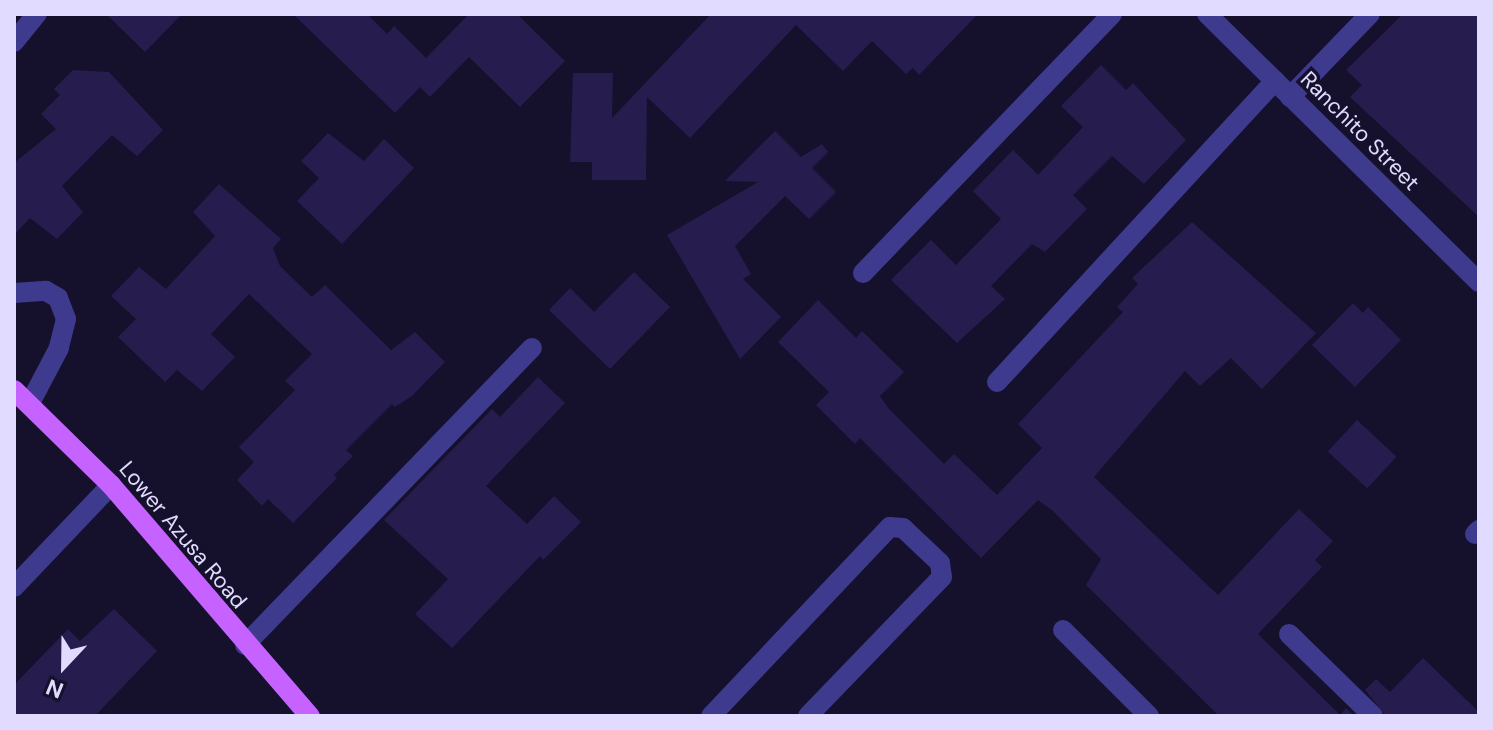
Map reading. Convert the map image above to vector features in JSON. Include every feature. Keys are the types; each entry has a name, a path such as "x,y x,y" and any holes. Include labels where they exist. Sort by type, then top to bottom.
{"main road":[{"name":"Lower Azusa Road","path":"21,398 111,485 245,645 310,716"}],"street":[{"path":"14,42 37,14"},
{"path":"863,273 1112,14"},
{"name":"Ranchito Street","path":"1207,14 1290,97 1476,272"},
{"path":"1290,97 1370,14"},
{"path":"997,382 1275,81"},
{"path":"14,293 46,291 58,298 66,319 59,348 21,398"},
{"path":"245,645 532,348"},
{"path":"14,587 111,485"},
{"path":"711,716 890,527 903,528 940,563 942,577 808,716"},
{"path":"1063,630 1149,716"},
{"path":"1289,634 1373,716"}],"building":[{"path":"106,14 182,14 145,52"},
{"path":"293,14 367,14 387,34 394,26 426,58 469,14 517,14 565,61 520,107 469,57 430,97 420,87 395,113"},
{"path":"711,14 978,14 919,75 913,68 906,74 872,41 843,71 796,25 690,138 647,97 646,180 592,180 592,162 570,162 573,73 613,73 612,118"},
{"path":"1403,14 1479,14 1479,217 1350,97 1362,85 1346,70"},
{"path":"1101,65 1126,90 1133,83 1186,140 1144,184 1112,156 1073,195 1087,209 1045,252 1032,244 991,286 1005,299 957,343 891,280 931,240 956,265 1001,219 973,191 1013,150 1038,175 1083,127 1061,106"},
{"path":"73,70 109,72 163,130 137,156 112,135 62,186 83,212 57,239 30,218 14,235 14,163 56,129 41,114 60,95 54,89"},
{"path":"775,131 801,157 822,144 828,152 812,168 836,192 809,219 785,196 735,246 751,274 743,279 781,317 740,359 667,235 758,182 725,181"},
{"path":"328,133 364,161 384,139 414,168 342,244 297,201 319,178 301,161"},
{"path":"219,184 281,239 273,248 280,266 312,297 325,285 391,350 415,332 445,362 412,396 395,407 392,404 346,450 353,456 334,475 337,478 293,523 268,499 262,506 237,480 254,462 239,447 295,390 285,381 312,354 249,294 211,334 235,357 202,391 177,370 165,382 118,337 136,319 111,296 139,267 166,289 215,236 193,212"},
{"path":"1192,222 1316,333 1262,389 1231,358 1200,386 1185,371 1094,477 1218,595 1299,509 1333,541 1315,560 1322,567 1258,634 1340,715 1346,708 1354,716 1219,716 1086,585 1101,559 1053,511 1038,500 981,558 860,438 855,444 816,405 829,392 778,342 818,300 856,338 862,331 904,372 880,396 889,409 944,464 954,454 997,495 1042,448 1018,424 1123,312 1117,307 1138,284 1132,278"},
{"path":"634,272 670,307 610,369 549,310 570,288 594,312"},
{"path":"1353,303 1363,313 1368,307 1401,340 1355,387 1312,345"},
{"path":"538,377 565,403 486,486 527,524 554,496 581,522 543,560 540,556 452,648 415,614 448,579 384,520 492,409 500,417"},
{"path":"1357,420 1396,457 1367,488 1328,451"},
{"path":"114,609 157,651 95,716 14,716 14,685 68,629 80,641"},
{"path":"1423,658 1479,712 1479,716 1386,716 1365,690 1376,679 1390,692"}]}
